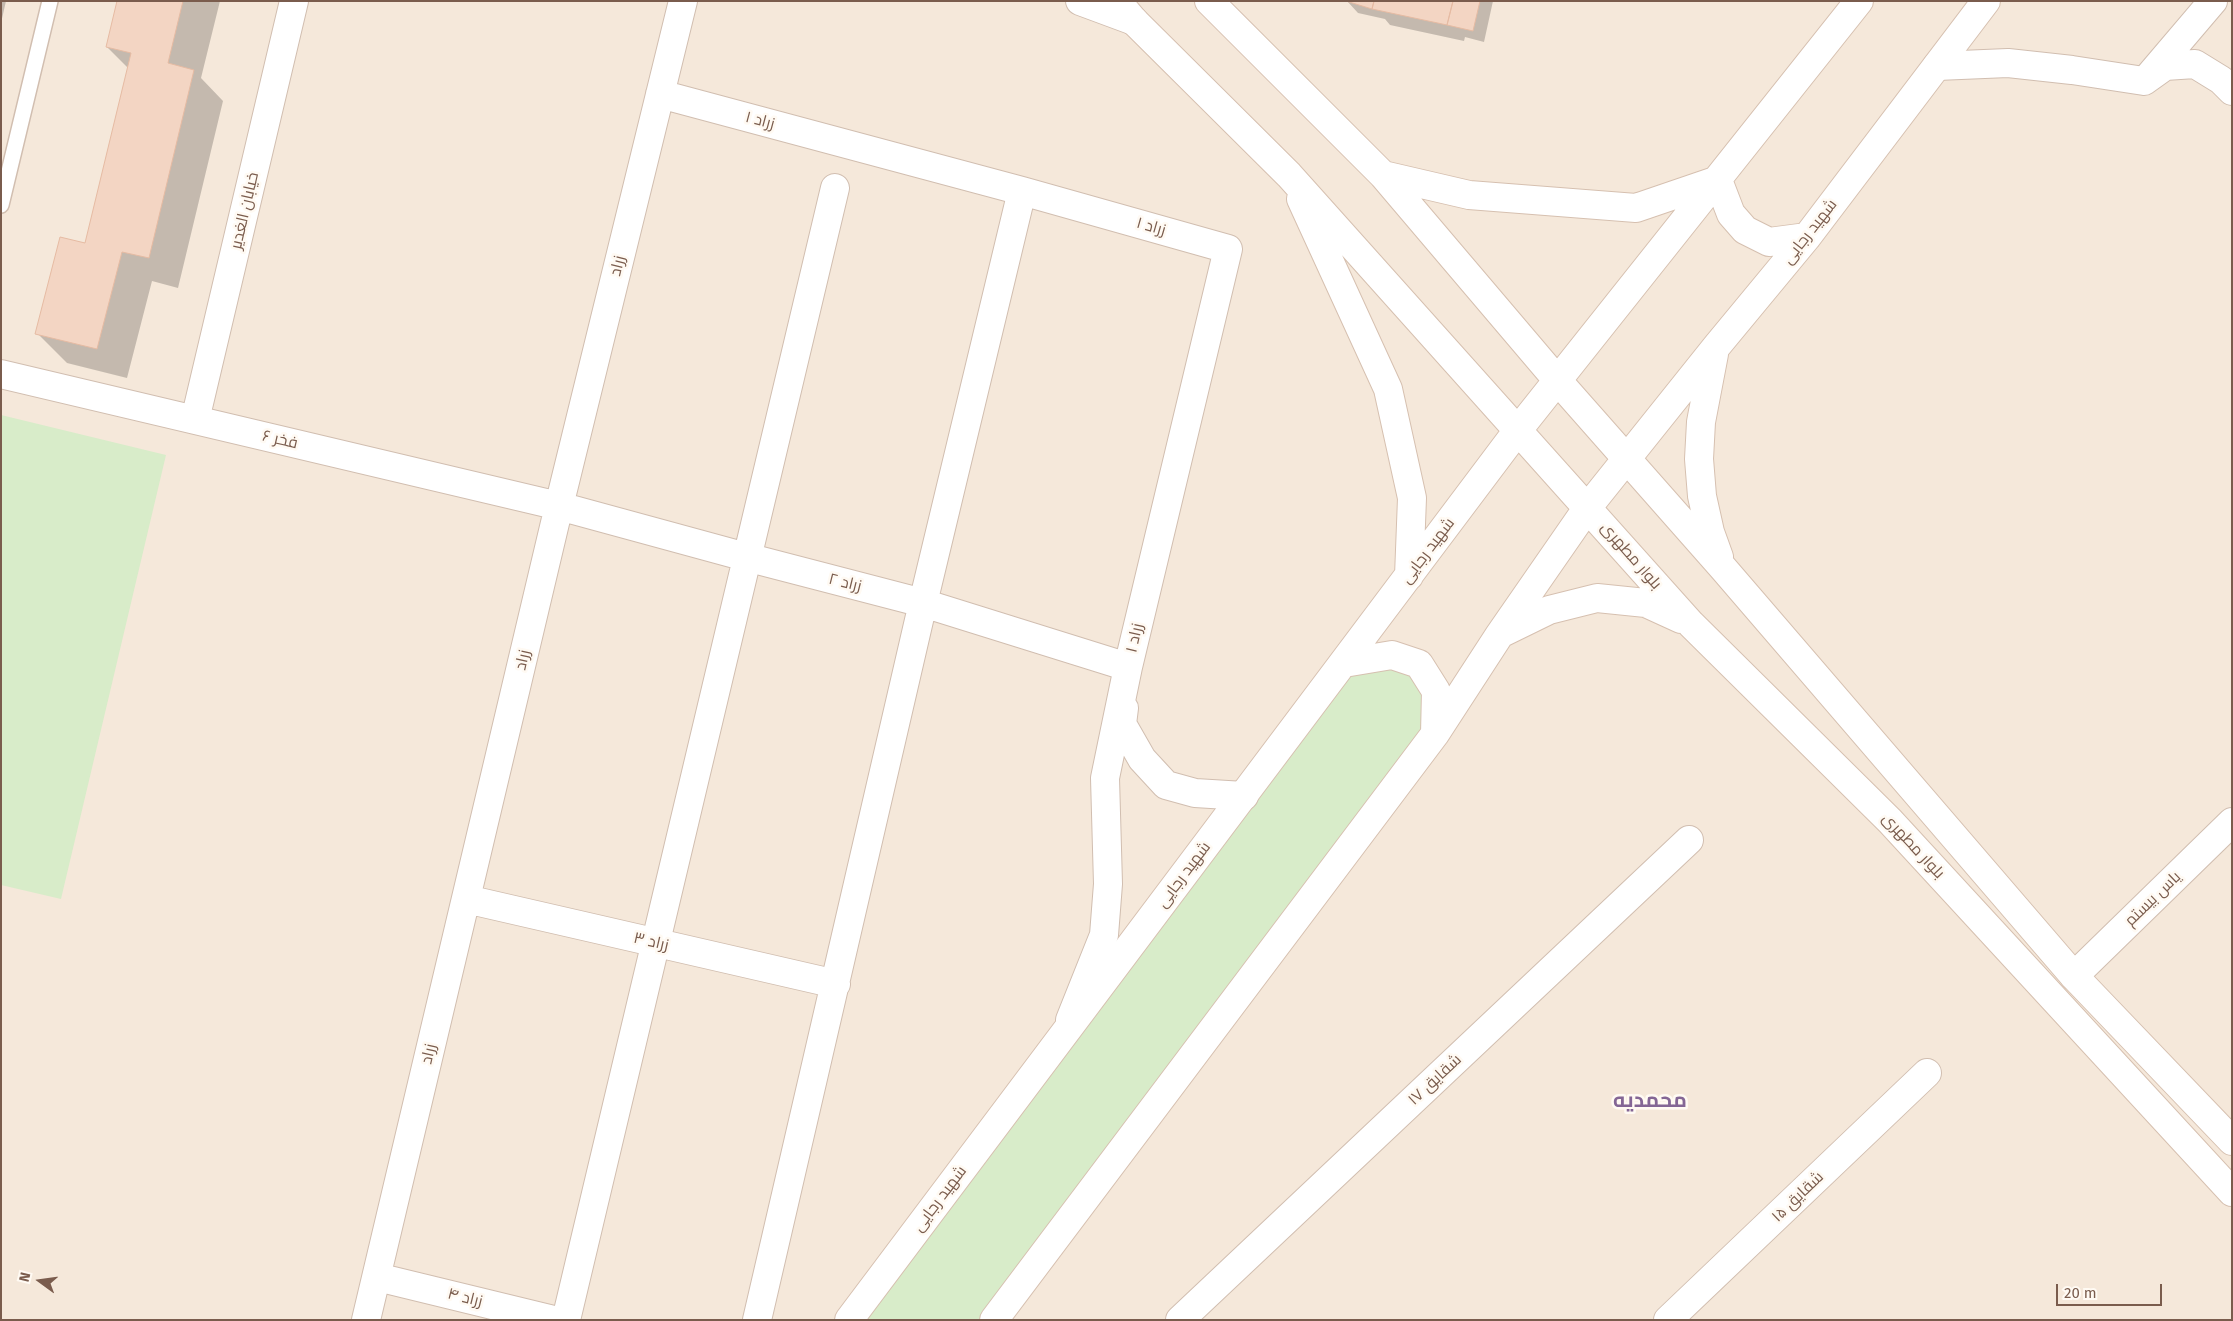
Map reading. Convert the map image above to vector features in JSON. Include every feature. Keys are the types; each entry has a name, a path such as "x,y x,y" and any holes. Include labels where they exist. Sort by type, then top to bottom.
{"street":[{"name":"خیابان الغدیر","path":"195,420 294,1"},
{"name":"زراد","path":"366,1320 559,506 683,1"},
{"path":"1080,1 1125,11"},
{"path":"1100,1 1125,11"},
{"path":"1209,1 1383,175 1558,381 1628,458 2074,976 2232,1141"},
{"path":"1558,381 1859,1"},
{"name":"شهید رجایی","path":"1588,507 1807,237 1986,1"},
{"path":"2144,81 2214,1"},
{"name":"بلوار مطهری","path":"1125,11 1290,175 1691,624 1890,821 2232,1192"},
{"path":"1937,66 2008,63 2144,81 2165,66 2195,64 2221,80 2232,91"},
{"name":"زراد ۱","path":"660,94 1022,190 1228,249 1128,666"},
{"path":"1290,175 1388,389 1412,498 1409,576"},
{"path":"1383,175 1469,195 1636,208 1718,180"},
{"path":"1718,180 1731,214 1744,230 1769,242 1807,237"},
{"path":"566,1320 835,188"},
{"path":"756,1320 836,984 923,603 1022,190"},
{"path":"1716,347 1701,422 1699,459 1702,496 1710,532 1723,568"},
{"name":"فخر ۶","path":"1,374 559,506"},
{"name":"شهید رجایی","path":"849,1320 1518,430 1558,381"},
{"name":"زراد ۲","path":"559,506 923,603 1128,666"},
{"path":"994,1320 1435,734 1500,634 1588,507"},
{"path":"1500,634 1549,610 1597,598 1646,603 1691,624"},
{"path":"1344,663 1392,655 1419,664 1436,691 1435,734"},
{"path":"1128,666 1122,724 1142,759 1166,785 1195,793 1244,796"},
{"path":"1064,1035 1104,935 1108,884 1105,778 1128,666"},
{"name":"یاس بیستم","path":"2074,976 2232,822"},
{"name":"شقایق ۱۷","path":"1180,1320 1689,840"},
{"name":"زراد ۳","path":"466,899 836,984"},
{"name":"شقایق ۱۵","path":"1668,1320 1927,1073"},
{"name":"زراد ۴","path":"377,1277 554,1320"}],"lane":[{"path":"1,205 50,1"}],"shaded area":[{"path":"1,1 2232,1 2232,1320 1,1320"}],"green space":[{"path":"1,415 166,455 61,899 1,885"},
{"path":"1344,663 1419,664 1435,734 994,1320 849,1320"}],"building":[{"path":"117,1 183,1 168,63 194,70 149,258 122,252 97,349 35,334 60,237 85,243 131,53 106,47"},
{"path":"1346,1 1374,1 1372,9"},
{"path":"1374,1 1453,1 1447,25 1372,9"},
{"path":"1453,1 1480,1 1473,31 1447,25"}],"district":[{"name":"محمدیه","path":"1650,1101"}]}
